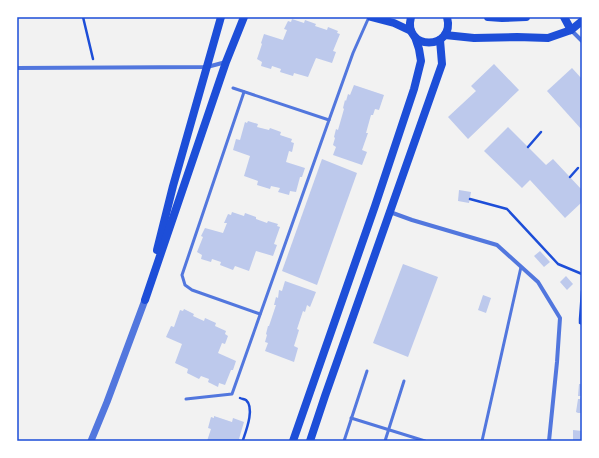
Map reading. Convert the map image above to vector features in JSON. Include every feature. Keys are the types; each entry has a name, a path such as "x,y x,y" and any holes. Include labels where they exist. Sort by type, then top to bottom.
{"main road":[{"path":"145,300 173,186 221,17"},
{"path":"145,300 226,62 244,17"},
{"path":"370,17 394,23 413,34 424,43 430,43 443,38 517,36 548,38 571,30 582,21"},
{"path":"293,441 414,89 421,57 410,25 411,17"},
{"path":"310,441 442,64 443,38 448,29 449,22 447,17"},
{"path":"488,17 526,17"},
{"path":"564,17 571,30"},
{"path":"375,206 390,212"}],"street":[{"path":"571,30 582,41"},
{"path":"17,68 207,67 226,62"},
{"path":"390,212 497,245 538,282 560,318 549,441"},
{"path":"91,441 145,300"}],"lane":[{"path":"186,399 232,394 328,120 353,53 370,17"},
{"path":"233,88 328,120"},
{"path":"244,92 182,275 185,285 192,290 260,314"},
{"path":"482,441 521,267"},
{"path":"344,441 367,371"},
{"path":"384,441 404,382"},
{"path":"352,418 425,441"}],"path":[{"path":"83,17 94,67"},
{"path":"528,147 541,132"},
{"path":"570,177 578,168"},
{"path":"470,199 507,209 558,264 582,274"},
{"path":"582,290 580,319 580,323 582,324"},
{"path":"232,394 246,400 249,405 250,413 243,440"}],"building":[{"path":"292,19 304,23 305,20 316,24 315,26 327,30 328,27 338,31 337,33 340,34 333,51 336,52 332,63 316,58 308,77 294,73 293,76 280,72 281,69 272,66 271,69 261,66 262,62 257,59 264,34 283,40 287,30 284,29 288,21 291,22"},
{"path":"494,64 519,90 468,139 448,117 476,91 471,86"},
{"path":"572,68 582,79 582,130 547,91"},
{"path":"354,85 384,95 379,110 375,109 373,115 371,115 366,133 368,133 362,150 367,152 362,165 333,155 336,147 333,145 336,129 338,130 345,100 346,101 348,94 350,95"},
{"path":"248,121 258,124 257,127 269,130 270,128 281,132 280,135 292,139 291,142 294,143 292,152 289,151 286,162 305,168 302,177 300,177 296,192 290,191 289,195 278,192 280,188 271,186 270,189 257,185 258,181 244,176 250,156 233,150 236,139 240,140 245,122 247,123"},
{"path":"508,127 546,165 553,159 582,190 582,202 565,218 530,180 522,188 484,151"},
{"path":"322,159 357,173 317,285 282,271"},
{"path":"459,190 471,192 469,203 458,201"},
{"path":"232,212 244,216 245,213 267,223 268,221 278,224 277,226 280,227 274,244 277,245 273,256 256,251 249,271 235,266 233,270 220,265 221,262 212,259 211,262 201,259 202,255 197,252 203,237 201,236 205,228 223,233 227,223 224,223 228,214 231,215"},
{"path":"540,251 550,262 544,267 534,256"},
{"path":"403,264 438,277 408,357 373,343"},
{"path":"566,276 573,284 567,290 560,282"},
{"path":"285,281 316,292 310,307 307,305 305,312 303,311 297,329 299,330 294,346 298,348 294,362 265,351 268,343 265,342 266,334 276,305 274,305 276,297 278,298 279,290 282,291"},
{"path":"483,295 491,298 486,313 478,310"},
{"path":"184,309 194,314 193,316 204,321 205,318 216,323 215,326 226,331 225,334 228,336 225,344 222,343 218,353 236,361 225,385 219,383 218,387 208,382 209,379 201,376 199,379 187,373 188,369 175,363 182,344 166,337 171,326 174,327 180,310 183,311"},
{"path":"579,384 582,384 582,413 576,412 578,399 580,399 581,396 578,396"},
{"path":"214,416 232,422 233,418 244,422 239,439 245,441 207,441 211,429 208,428 211,417 214,418"},
{"path":"573,430 582,431 582,441 573,441"}]}
